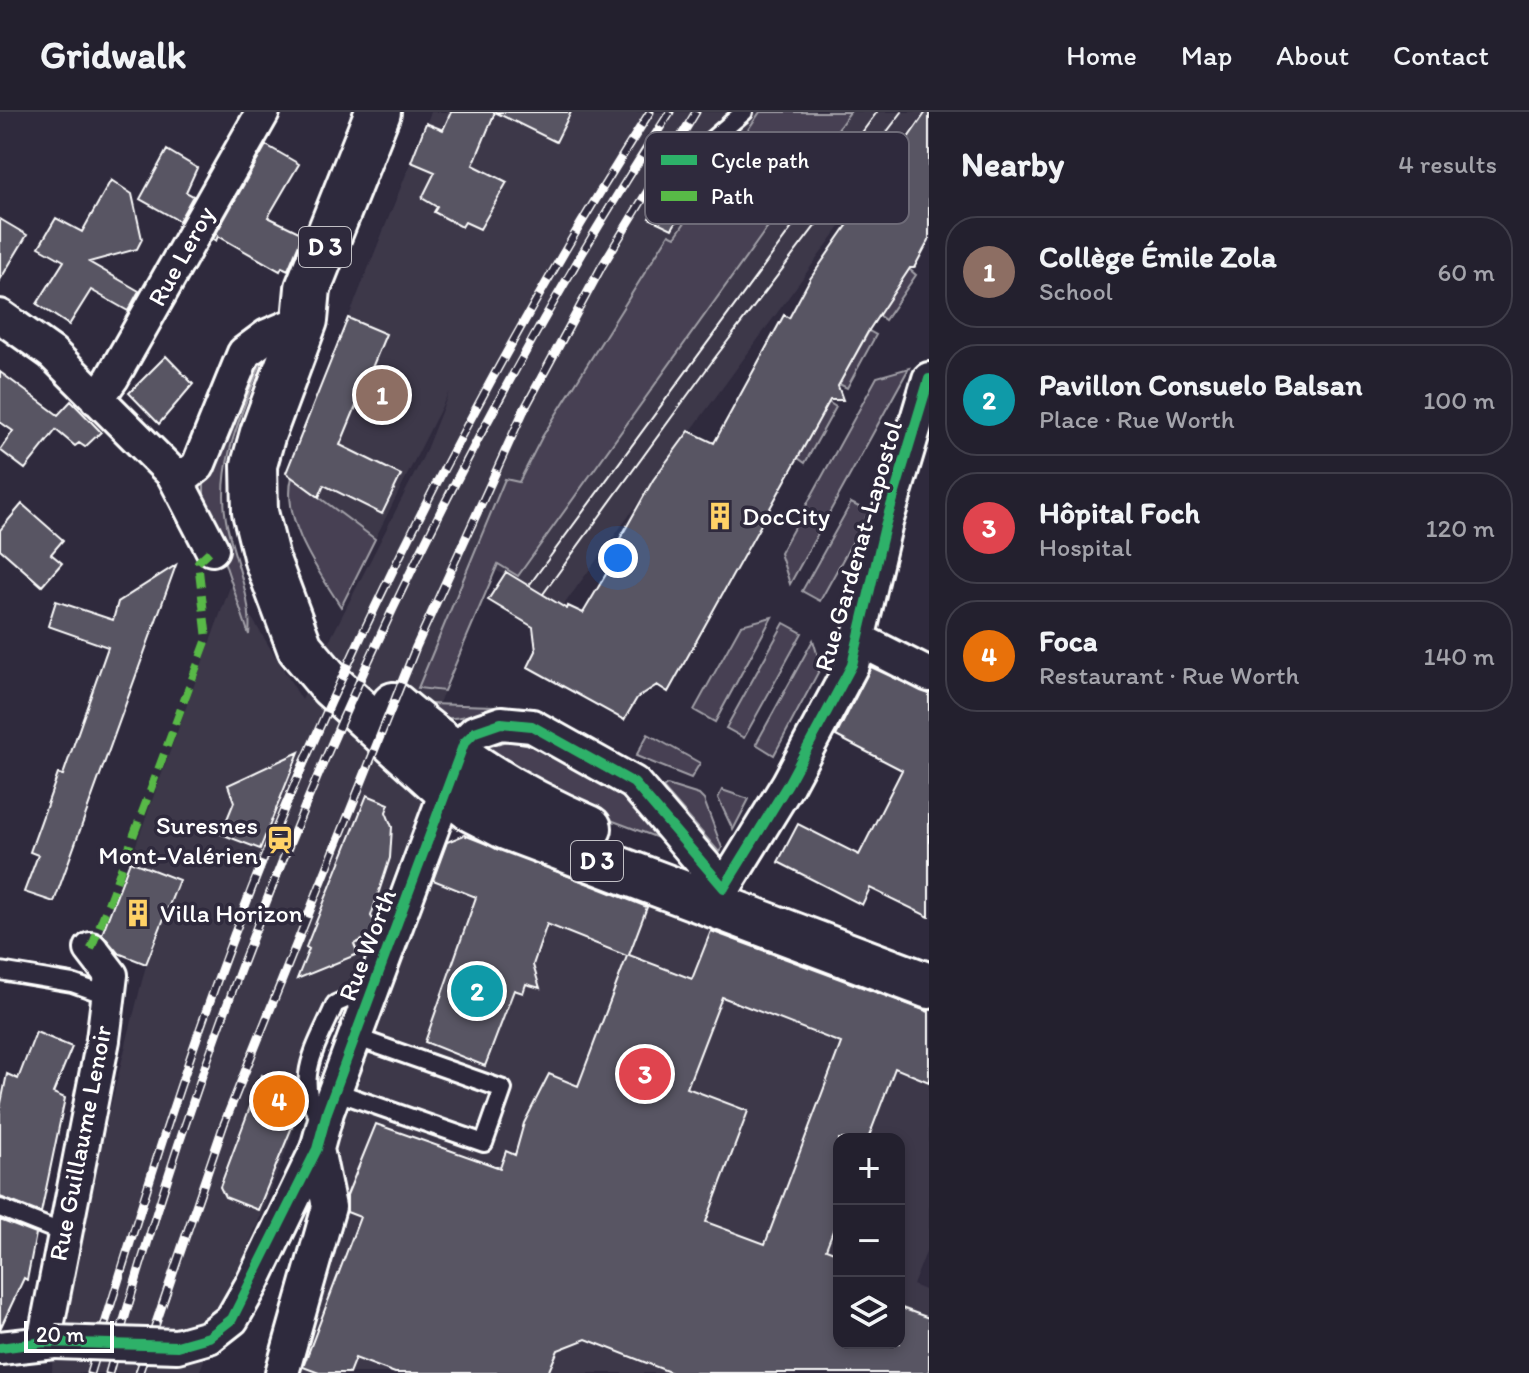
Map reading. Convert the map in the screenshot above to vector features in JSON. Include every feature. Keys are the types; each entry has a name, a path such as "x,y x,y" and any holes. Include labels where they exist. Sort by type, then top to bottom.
{"main road":[{"name":"D 3","path":"378,112 308,288 305,320 254,465 255,512 276,584 300,648 332,686 453,774 527,802 738,904 929,986"},
{"name":"D 3","path":"305,320 326,295 403,112"},
{"name":"D 3","path":"453,774 473,810 506,827 666,887 738,904"}],"street":[{"name":"Rue Leroy","path":"97,399 112,378 263,112"},
{"path":"0,316 52,353 173,474 212,549"},
{"path":"173,474 188,474 198,466 244,353 267,336 305,320"},
{"name":"Rue Gardenat-Lapostol","path":"738,904 788,784 852,665 885,526 929,379"},
{"path":"858,639 929,675"},
{"path":"453,774 464,743 475,732 501,723 532,726 634,783 738,904"},
{"name":"Rue Worth","path":"282,1373 329,1207 321,1137 334,1091 453,774"},
{"name":"Rue Guillaume Lenoir","path":"49,1342 63,1233 103,1040 106,995 111,975 91,949"},
{"path":"0,1348 49,1342 177,1346 209,1337 232,1319 252,1284 321,1137"}],"lane":[{"path":"721,132 744,112"},
{"path":"0,971 72,983 106,995"},
{"path":"321,1137 305,1078 335,1004 375,987"},
{"path":"334,1091 484,1143 503,1089 355,1037"},
{"path":"0,1208 63,1233"}],"shaded area":[{"path":"431,112 924,112 909,133 645,132 645,224 842,224 563,606 495,570 437,708 427,790 199,1373 52,1373 53,1334 145,969 179,881 130,861 231,584 302,700 423,457 449,392 375,539 286,473"},
{"path":"760,112 850,112 836,132 746,132"},
{"path":"684,224 770,224 518,576 498,564 444,691 418,688 505,479 519,482 542,437 669,234 675,237"},
{"path":"909,269 916,275 885,320 878,315"},
{"path":"869,331 876,335 847,388 839,384"},
{"path":"265,353 234,435 225,477 226,520 248,607 249,635 204,501 204,481 246,370"},
{"path":"909,368 790,584 780,553 877,377"},
{"path":"828,402 836,407 805,463 798,458"},
{"path":"292,477 375,539 341,607 313,562 297,528 290,493"},
{"path":"851,503 869,512 820,601 802,591"},
{"path":"772,617 715,722 694,710 741,625"},
{"path":"784,623 802,633 744,738 726,728"},
{"path":"813,640 821,667 774,755 756,744"},
{"path":"429,704 527,707 540,714 493,712 448,718 424,709"},
{"path":"648,734 700,763 691,778 636,756"},
{"path":"503,742 523,743 567,760 666,831 661,839 592,813 485,748"},
{"path":"667,785 699,795 704,800 722,848 719,852 663,788"},
{"path":"722,790 749,799 733,830 718,798"},
{"path":"464,835 929,1010 929,1245 913,1285 929,1292 929,1373 294,1373 342,1200 334,1146 445,843"}],"building":[{"path":"451,112 495,112 473,165 507,182 480,229 465,222 462,227 434,212 437,207 422,198 435,172 411,162 426,123 443,130"},
{"path":"495,112 571,112 556,142"},
{"path":"929,112 929,240 914,268 910,268 869,330 838,386 843,400 830,400 668,692 657,685 637,698 624,720 528,667 536,651 533,627 488,600 506,572 567,609 568,606 583,613 618,554 613,551 653,480 689,431 714,443 784,315 789,318 810,279 848,224 909,224 909,136"},
{"path":"266,145 299,164 268,217 303,234 288,270 282,267 280,271 218,236 216,241 213,239"},
{"path":"167,150 197,168 186,192 193,196 179,221 140,199"},
{"path":"111,180 132,194 142,239 137,249 89,262 139,291 128,311 91,290 69,325 37,304 64,261 39,247 56,218 82,232"},
{"path":"0,219 27,235 0,280"},
{"path":"348,318 386,334 340,445 401,475 382,514 324,485 319,497 286,473"},
{"path":"166,356 193,384 159,424 129,393"},
{"path":"0,372 58,415 71,401 101,432 85,447 79,443 75,446 56,430 25,469 0,450 13,431 0,422"},
{"path":"22,504 63,540 51,554 62,563 42,586 0,549 0,530"},
{"path":"176,565 54,902 24,892 38,855 30,852 58,774 63,775 108,647 48,626 56,601 113,620 118,602"},
{"path":"871,667 929,694 929,917 870,888 862,905 778,862 798,824 859,855 902,770 836,736"},
{"path":"299,752 260,849 221,834 234,802 228,785"},
{"path":"367,795 389,804 386,812 392,827 390,858 371,916 376,924 371,936 354,944 358,954 297,979 309,949 306,947"},
{"path":"464,835 647,907 629,955 692,979 711,931 929,1012 929,1082 895,1068 870,1133 833,1133 833,1231 826,1249 833,1252 833,1349 905,1349 905,1309 929,1318 929,1373 672,1373 586,1339 558,1350 548,1373 395,1373 355,1358 349,1373 319,1373 303,1367 360,1217 347,1212 347,1195 376,1124 500,1168 506,1151 515,1155 524,1123 549,1074 578,1086 627,956 547,924 533,965 540,988 526,984 523,993 514,990 485,1066 425,1042 476,897 433,880 447,842","holes":["722,997 841,1043 765,1244 706,1222 748,1111 687,1088"]},
{"name":"Villa Horizon","path":"130,861 179,880 146,964 118,953 102,934"},
{"path":"36,1032 72,1047 53,1093 65,1098 41,1213 0,1197 0,1108 7,1074 18,1079"},
{"path":"262,1075 301,1105 258,1210 225,1197 220,1187"},
{"path":"0,1220 36,1234 27,1280 24,1278 0,1329"}],"tram line":[{"path":"862,132 877,112"},
{"path":"887,132 902,112"},
{"path":"530,584 795,224"},
{"path":"543,594 817,224"}],"railway":[{"path":"90,1373 204,1017 257,876 324,717 408,539 499,365 650,112"},
{"path":"658,132 670,112"},
{"path":"684,132 696,112"},
{"path":"109,1373 158,1207 214,1043 275,881 342,721 414,564 493,410 579,259 645,152"},
{"path":"139,1373 224,1124 416,647 524,410 602,266 645,196"}],"marked path":[{"path":"91,949 207,639 198,562 212,549"}],"cycle path":[{"path":"724,888 788,784 852,665 885,526 929,379"},
{"path":"0,1348 44,1342 177,1346 209,1337 232,1319 317,1149 327,1112 464,743 475,732 501,723 532,726 634,783 724,888"}],"place":[{"name":"Collège Émile Zola","path":"382,395"},
{"name":"DocCity","path":"720,516"},
{"name":"Suresnes Mont-Valérien","path":"280,840"},
{"name":"Villa Horizon","path":"138,913"},
{"name":"Pavillon Consuelo Balsan","path":"477,991"},
{"name":"Hôpital Foch","path":"645,1074"},
{"name":"Foca","path":"279,1101"}]}
